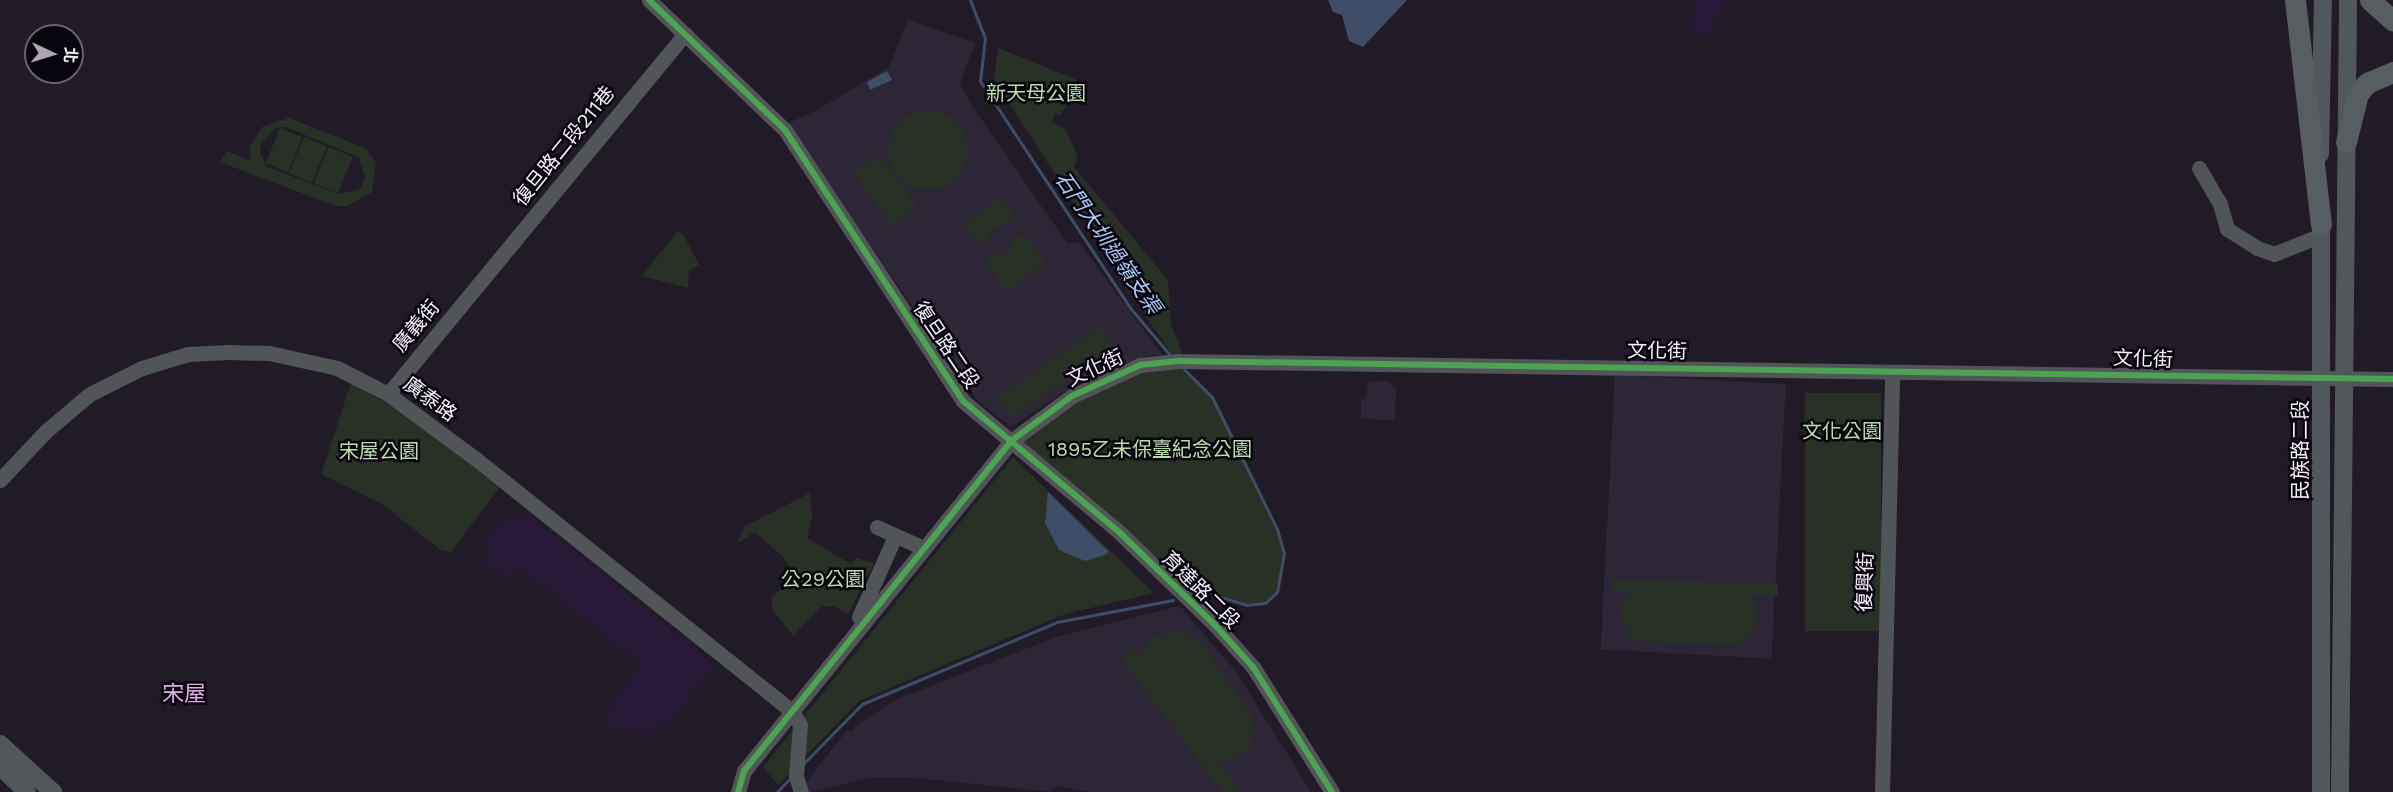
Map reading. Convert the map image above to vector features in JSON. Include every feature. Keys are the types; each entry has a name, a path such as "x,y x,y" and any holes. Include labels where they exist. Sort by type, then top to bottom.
{"highway":[{"path":"2295,0 2320,231"},
{"path":"2370,0 2393,19"},
{"path":"2375,0 2393,19"},
{"path":"2346,142 2358,94 2367,83 2393,72"}],"main road":[{"name":"民族路二段","path":"2321,792 2323,378 2320,231 2323,0"},
{"name":"民族路二段","path":"2340,792 2342,377 2348,0"},
{"path":"0,744 53,792"},
{"path":"0,766 27,792"}],"street":[{"name":"復旦路二段","path":"650,0 785,130 963,401 1011,441"},
{"name":"復旦路二段211巷","path":"479,287 686,34"},
{"path":"2199,168 2220,204 2227,229 2257,248 2274,254 2320,231"},
{"name":"廣義街","path":"388,394 479,287"},
{"name":"廣泰路","path":"0,480 46,431 90,394 142,368 188,354 269,353 337,368 388,394 476,459 792,711"},
{"name":"文化街","path":"1011,441 1066,400 1098,382 1140,365 1176,361 2393,379"},
{"name":"復興街","path":"1882,792 1892,373"},
{"path":"738,792 744,771 850,636 1011,441"},
{"name":"育達路二段","path":"1011,441 1118,531 1253,667 1332,792"},
{"path":"877,527 923,548"},
{"path":"850,636 896,536"},
{"path":"792,711 800,725 796,776 801,792"}],"shaded area":[{"path":"1698,0 1730,0 1728,5 1723,5 1709,35 1688,34"},
{"path":"908,20 975,43 960,83 970,103 1067,243 1079,242 1162,355 1146,356 1080,382 1011,427 979,402 786,124 819,109 889,67"},
{"path":"1615,375 1786,384 1771,659 1601,650"},
{"path":"1369,381 1386,381 1396,387 1395,420 1361,419 1361,399 1365,399"},
{"path":"528,512 714,665 669,724 656,725 651,735 598,724 642,664 521,569 503,577 483,560 491,548 484,540 504,523"},
{"path":"1180,606 1236,672 1311,792 1090,792 1056,786 1051,792 917,778 870,778 809,792 805,784 848,729 851,732 862,721 898,699 1056,637"}],"green space":[{"name":"新天母公園","path":"998,48 1077,80 1061,116 1055,113 1052,122 1065,128 1078,157 1074,167 1168,280 1171,325 1183,354 1174,357 1149,321 994,79"},
{"path":"928,110 943,113 956,122 965,135 968,150 965,165 956,178 943,187 928,190 913,187 900,178 891,165 888,150 891,135 900,122 913,113"},
{"path":"289,118 365,148 376,163 372,192 347,206 336,206 220,162 227,151 251,161 249,148 262,127","holes":["286,127 359,157 365,178 360,189 339,194 267,167 260,154 261,143 276,128"]},
{"path":"280,128 302,137 288,172 266,163"},
{"path":"304,137 327,147 312,183 289,173"},
{"path":"329,147 353,157 338,193 314,183"},
{"path":"880,154 918,208 892,226 854,172"},
{"path":"1002,196 1017,219 987,233 989,238 980,246 965,223"},
{"path":"677,232 683,234 699,265 689,271 688,288 642,276"},
{"path":"1025,233 1046,262 1006,292 984,260 993,253 1001,256 1012,249 1011,241"},
{"path":"1100,326 1119,353 1092,363 1012,418 997,399 1001,394"},
{"name":"1895乙未保臺紀念公園","path":"1140,365 1178,366 1212,397 1277,529 1284,553 1277,592 1265,603 1247,605 1185,581 1019,442 1072,396"},
{"name":"宋屋公園","path":"351,383 412,418 500,487 451,552 441,550 382,504 321,474"},
{"name":"文化公園","path":"1805,393 1881,393 1881,631 1805,631"},
{"name":"1895乙未保臺紀念公園","path":"1013,457 1154,593 1065,614 859,701 778,785 763,767"},
{"name":"公29公園","path":"810,493 812,517 807,538 851,564 856,558 874,563 848,614 833,606 821,607 793,636 773,610 771,598 795,576 784,558 755,532 736,544 745,526"},
{"path":"1612,579 1778,583 1778,596 1750,595 1758,607 1758,621 1750,636 1738,645 1638,642 1629,636 1620,615 1624,599 1631,592 1612,592"},
{"path":"1170,632 1185,633 1202,644 1253,717 1255,735 1248,750 1229,762 1219,763 1241,792 1222,792 1120,658 1133,648 1138,656 1150,639"}],"water":[{"path":"1328,0 1407,0 1363,47 1349,41 1342,15 1333,12"},
{"path":"887,71 892,80 870,90 867,82"},
{"path":"1048,492 1109,552 1085,561 1059,550 1045,523"}],"waterway":[{"name":"石門大圳過嶺支渠","path":"970,0 985,38 980,81 1131,309 1171,356"},
{"name":"石門大圳過嶺支渠","path":"1182,367 1212,397 1277,529 1284,553 1277,592 1265,603 1247,605 1212,594"},
{"name":"石門大圳過嶺支渠","path":"803,764 862,704 1057,622 1173,600"},
{"name":"石門大圳過嶺支渠","path":"777,792 792,776"}],"cycle path":[{"path":"649,0 785,130 963,401 1118,531 1215,625 1253,667 1332,792"},
{"path":"738,792 744,771 1011,441 1072,396 1140,365 1178,361 2393,379"}],"district":[{"name":"宋屋","path":"184,694"}]}
